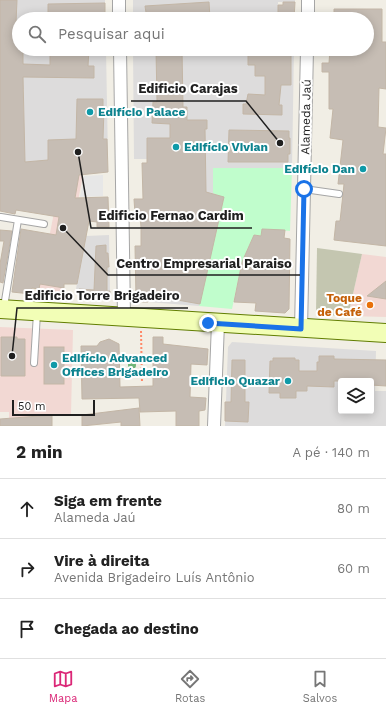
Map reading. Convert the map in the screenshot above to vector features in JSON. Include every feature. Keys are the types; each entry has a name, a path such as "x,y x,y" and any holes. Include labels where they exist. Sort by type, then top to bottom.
{"main road":[{"path":"2,309 301,329 386,333"}],"street":[{"path":"119,0 119,12"},
{"path":"308,0 308,12"},
{"path":"120,56 124,317"},
{"name":"Alameda Jaú","path":"301,329 307,56"},
{"path":"214,426 218,323"}],"lane":[{"path":"304,189 339,194"},
{"path":"1,217 44,224"},
{"path":"2,309 18,220"},
{"path":"34,363 38,312"}],"path":[{"path":"141,328 142,383"}],"shaded area":[{"path":"0,0 105,0 105,12 12,12 12,44 0,43"},
{"path":"133,0 295,0 295,2 278,2 278,12 133,12"},
{"path":"21,56 106,56 108,159 25,162 26,176 0,135 24,135 24,89 14,89"},
{"path":"133,56 294,56 292,168 213,168 224,197 199,306 148,302 171,183 200,159 134,159"},
{"path":"83,175 60,296 38,294 61,177"},
{"path":"103,175 103,196 80,197 84,176"},
{"path":"109,235 110,291 76,289 86,236"},
{"path":"317,248 362,254 348,316 319,315 316,312"},
{"path":"362,254 386,257 386,317 348,316"},
{"path":"0,327 73,330 71,414 9,418 9,412 0,412"},
{"path":"232,342 376,351 375,391 386,391 386,426 225,426 228,347"}],"green space":[{"path":"213,168 292,168 290,231 262,229 261,236 254,235 242,262 232,309 199,306 224,198 213,193"}],"building":[{"path":"0,0 17,0 16,12 12,12 12,56 23,56 23,64 50,65 50,56 89,56 88,66 94,66 94,78 23,77 25,162 48,160 48,140 76,139 77,99 103,99 103,139 107,139 108,172 79,175 75,198 108,197 109,227 97,227 97,222 89,221 77,284 64,284 64,288 40,284 39,289 32,288 31,294 12,292 21,229 56,235 59,217 16,210 15,214 0,211"},
{"path":"209,2 210,12 146,12 145,6"},
{"path":"283,2 295,2 294,12 278,12 278,5 283,5"},
{"path":"105,3 105,12 48,12 48,4"},
{"path":"334,9 382,9 382,42 386,42 386,89 379,88 378,127 386,128 383,154 386,154 386,246 334,240 336,221 340,221 344,184 338,184 343,140 330,138 333,109 329,109 329,72 322,72 322,63 329,63 330,56 374,56 374,12 334,12"},
{"path":"156,56 182,56 183,107 187,107 187,120 207,120 207,129 205,129 206,192 224,197 200,304 149,295 148,302 140,301 136,298 135,246 141,246 141,228 140,213 135,214 134,199 143,199 142,163 147,163 147,138 170,138 170,124 152,123 153,102 157,102"},
{"path":"248,56 291,56 291,85 281,85 279,105 282,105 282,115 243,114 243,104 246,104 248,94 265,95 265,76 255,76 255,65 248,65"},
{"path":"229,130 289,131 290,154 288,154 288,162 228,162"},
{"path":"262,229 285,230 284,238 290,239 289,309 285,313 255,311 256,303 234,302 242,262 254,235 261,236"},
{"path":"0,230 12,231 3,283 0,282 0,264 4,241 0,241"},
{"path":"106,245 109,267 107,267 107,291 110,291 110,300 79,298 79,289 94,290 96,246"},
{"path":"386,281 386,299 367,296"},
{"path":"1,337 17,337 17,339 25,339 25,376 1,376"},
{"path":"153,337 163,337 163,344 208,349 207,365 191,364 190,397 206,398 205,410 199,411 199,426 176,426 176,411 140,412 139,398 82,399 81,346 97,346 100,342 109,339 119,344 120,387 153,386"},
{"name":"Edifício Advanced Offices Brigadeiro","path":"44,347 64,347 64,384 44,384"},
{"path":"319,356 334,356 334,359 386,360 386,386 374,385 374,378 338,378 338,381 334,381 334,387 307,386 307,391 296,391 296,398 280,398 280,393 269,393 270,361 273,361 273,358 295,358 295,360 299,360 299,371 317,371 317,362 319,362"},
{"path":"232,360 245,360 245,402 249,402 248,422 225,421 225,402 231,402"},
{"path":"139,408 140,426 121,426 121,422 82,426 82,415"},
{"path":"52,415 52,426 0,426 0,419"}],"place":[{"name":"Edifício Palace","path":"90,112"},
{"name":"Edificio Carajas","path":"280,143"},
{"name":"Edifício Vivian","path":"176,147"},
{"name":"Edificio Fernao Cardim","path":"78,152"},
{"name":"Edifício Dan","path":"363,169"},
{"name":"Centro Empresarial Paraiso","path":"63,228"},
{"name":"Toque de Café","path":"370,305"},
{"name":"Edificio Torre Brigadeiro","path":"12,356"},
{"name":"Edifício Advanced Offices Brigadeiro","path":"54,365"},
{"name":"Edificio Quazar","path":"288,381"}],"route":[{"path":"208,323 301,329 304,189"}]}
